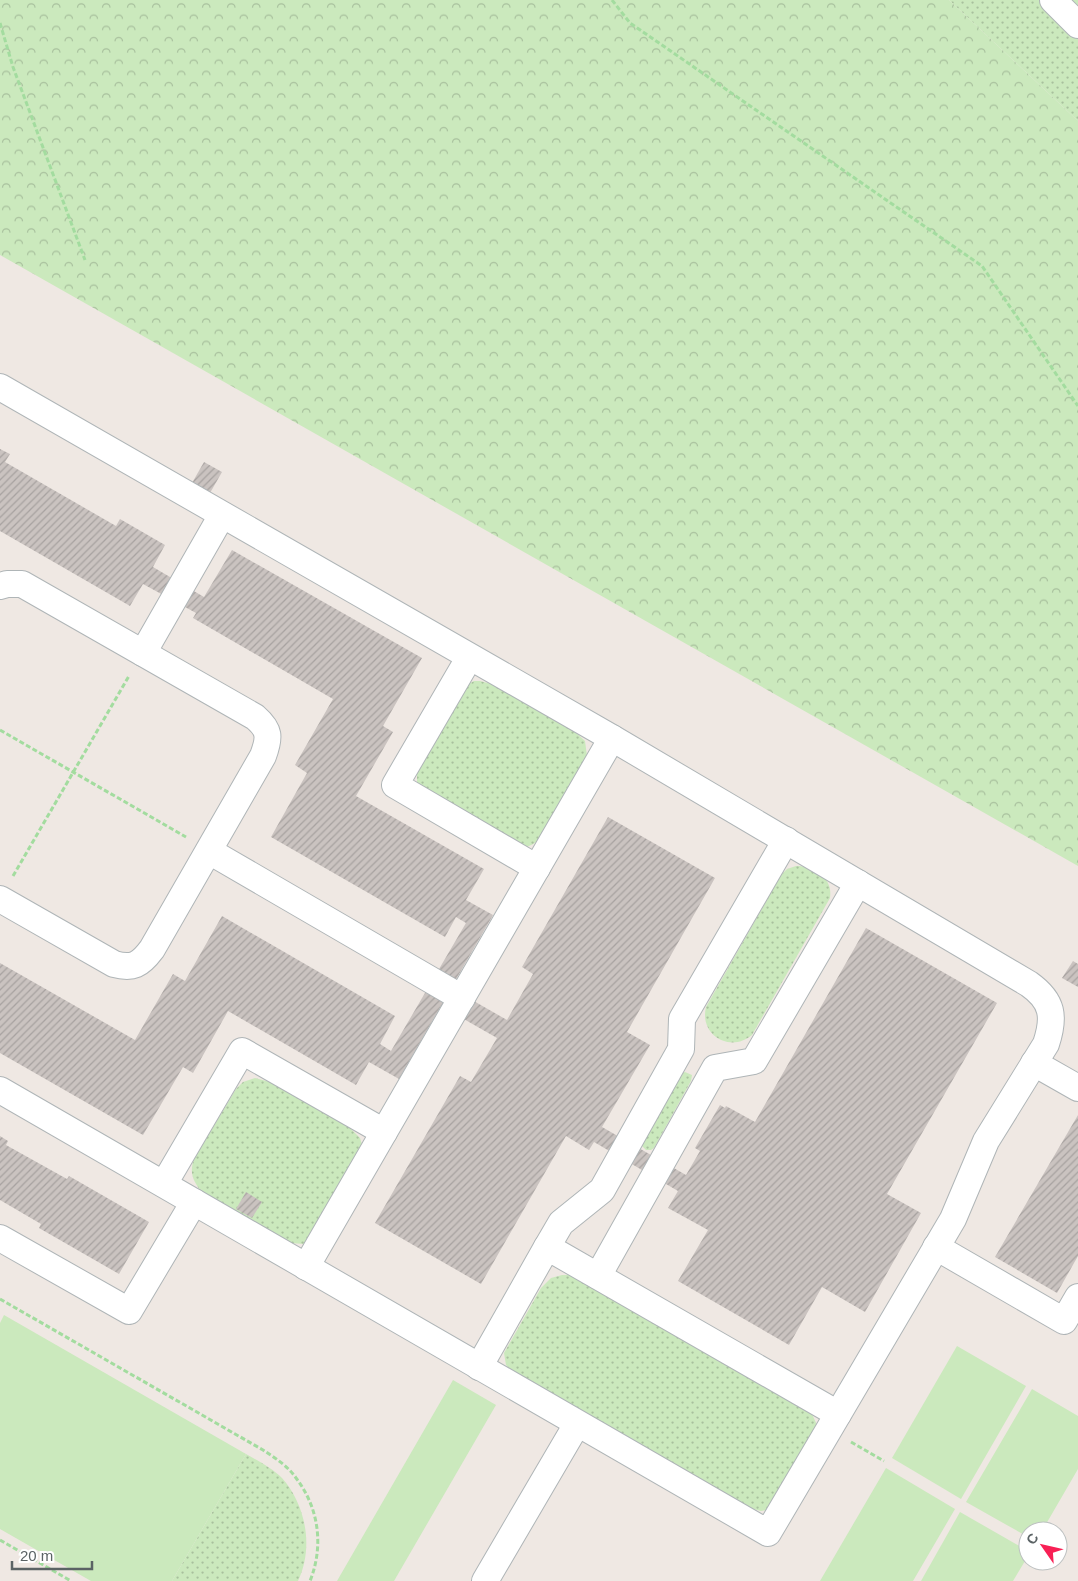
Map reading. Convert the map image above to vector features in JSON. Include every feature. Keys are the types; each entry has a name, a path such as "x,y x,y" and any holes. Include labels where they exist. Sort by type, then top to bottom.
{"lane":[{"path":"1052,0 1078,25"},
{"path":"0,387 469,658 612,738 1029,984 1041,992 1052,1016 1046,1044 986,1141 953,1219 768,1533 0,1090"},
{"path":"143,653 222,515"},
{"path":"0,586 22,584 255,717 263,724 268,734 268,744 263,756 209,851 152,949 145,959 136,965 125,967 114,964 5,890"},
{"path":"469,658 395,785 537,868"},
{"path":"306,1267 612,738"},
{"path":"479,1367 561,1223 602,1190 682,1049 682,1019 786,840"},
{"path":"209,851 462,998"},
{"path":"682,1049 715,1068 754,1061 858,883"},
{"path":"164,1184 242,1052 384,1132"},
{"path":"1034,1063 1078,1088"},
{"path":"598,1276 715,1068"},
{"path":"0,1238 129,1311 194,1202"},
{"path":"547,1247 598,1276 833,1422"},
{"path":"936,1247 1064,1321 1078,1297"},
{"path":"485,1581 577,1424"}],"path":[{"path":"612,0 630,22 982,266 1078,406"},
{"path":"0,23 13,67 85,260"},
{"path":"5,890 143,653"},
{"path":"0,730 209,851"},
{"path":"0,1299 278,1460 295,1476 306,1492 313,1510 318,1529 318,1550 315,1570 310,1581"},
{"path":"833,1422 884,1461"},
{"path":"0,1540 71,1581"}],"green space":[{"path":"0,0 949,0 1078,121 1078,866 0,255"},
{"path":"949,0 1078,0 1078,121"},
{"path":"474,681 495,685 573,730 585,741 587,756 543,835 539,840 523,848 417,783 417,770 467,685"},
{"path":"796,866 810,868 821,874 829,885 830,898 752,1035 744,1040 726,1042 719,1039 707,1026 705,1017 706,1007 781,875 787,869"},
{"path":"685,1072 692,1075 691,1081 654,1148 646,1150 642,1146 642,1142 682,1073"},
{"path":"255,1078 270,1082 349,1127 360,1138 362,1145 310,1241 304,1244 290,1243 203,1193 193,1177 194,1159 236,1089 243,1082"},
{"path":"570,1275 807,1409 812,1414 817,1425 767,1510 761,1511 749,1508 513,1372 506,1365 504,1353 541,1288 551,1278"},
{"path":"4,1315 246,1454 172,1581 91,1581 0,1529 0,1323"},
{"path":"957,1346 1026,1386 961,1499 892,1458"},
{"path":"453,1380 496,1405 394,1581 337,1581"},
{"path":"1032,1389 1078,1416 1078,1469 1048,1521 1018,1521 1018,1531 966,1502"},
{"path":"246,1454 278,1474 297,1501 305,1527 306,1541 306,1555 298,1581 172,1581"},
{"path":"886,1468 955,1509 913,1581 820,1581"},
{"path":"960,1512 1018,1545 1019,1571 1013,1581 921,1581"}],"building":[{"path":"0,449 10,454 5,462 116,526 120,519 165,545 153,567 204,597 232,550 422,658 383,726 393,732 356,796 484,869 466,900 493,915 451,988 507,1020 533,974 522,967 608,817 715,878 627,1032 650,1045 602,1127 686,1175 700,1151 695,1148 720,1105 725,1108 726,1106 755,1122 866,928 997,1003 887,1194 921,1213 865,1312 822,1287 789,1345 678,1281 708,1230 668,1208 678,1191 594,1142 589,1150 566,1136 481,1284 375,1223 460,1076 471,1082 497,1038 441,1006 399,1079 369,1062 356,1085 228,1011 193,1073 183,1067 143,1135 0,1053 0,963 135,1040 173,974 185,981 222,916 395,1016 380,1044 391,1051 466,923 456,917 445,937 271,837 307,773 295,765 333,699 193,618 196,613 143,584 130,606 0,531"},
{"path":"204,462 222,472 210,493 192,483"},
{"path":"1073,961 1078,964 1078,987 1062,978"},
{"path":"1078,1115 1078,1256 1057,1293 995,1257"},
{"path":"0,1136 8,1141 6,1145 67,1179 69,1176 149,1222 119,1274 39,1228 41,1224 0,1200"},
{"path":"246,1192 262,1202 252,1218 236,1209"}]}
